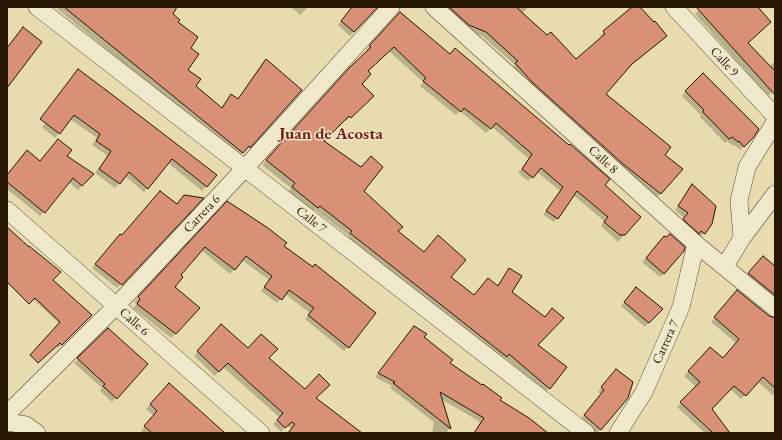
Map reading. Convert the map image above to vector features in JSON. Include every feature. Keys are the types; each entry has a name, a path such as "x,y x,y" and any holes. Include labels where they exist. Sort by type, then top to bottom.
{"street":[{"name":"Calle 7","path":"37,7 586,433"},
{"name":"Carrera 6","path":"7,414 116,306 245,168 391,7"},
{"name":"Calle 8","path":"434,7 696,244 775,308"},
{"name":"Calle 9","path":"674,7 775,116"},
{"path":"742,238 739,201 747,167 775,122"},
{"path":"725,266 742,238 775,194"},
{"name":"Calle 6","path":"7,210 261,433"},
{"name":"Carrera 7","path":"618,433 644,392 681,307 696,244"},
{"path":"7,422 26,425 37,433"}],"building":[{"path":"64,7 177,7 173,14 180,20 178,22 198,37 191,48 199,54 188,70 201,79 196,86 222,108 231,94 238,99 266,59 302,90 250,148 249,146 243,153"},
{"path":"352,7 378,7 354,32 341,21"},
{"path":"449,7 516,7 547,35 551,32 576,59 605,34 603,31 632,7 640,7 654,22 655,21 667,36 632,64 606,94 671,147 665,155 683,169 661,194 623,164 532,82 515,63 518,61 486,32 469,25"},
{"path":"696,7 758,7 771,22 748,43 775,71 775,95"},
{"path":"400,12 450,54 455,48 569,145 570,144 610,179 605,185 641,217 625,235 620,235 604,222 608,217 577,191 558,219 546,211 563,187 541,168 533,178 522,169 532,154 496,123 491,129 464,108 461,112 423,81 426,78 394,47 368,71 371,74 362,84 374,96 351,118 349,116 324,141 361,167 371,156 383,167 364,191 403,227 398,231 424,252 438,235 466,260 451,277 474,295 488,278 498,286 509,268 522,276 512,292 545,317 552,308 564,318 538,345 567,367 550,389 509,354 507,357 350,233 352,231 320,206 318,208 292,187 295,183 266,160 350,67 371,47 369,46"},
{"path":"23,27 42,42 7,88 7,48"},
{"path":"78,69 217,175 207,187 172,159 148,189 129,172 120,184 99,169 111,151 96,141 100,134 74,115 60,134 40,119"},
{"path":"703,73 759,129 744,147 739,141 738,142 732,137 729,139 685,91"},
{"path":"58,139 72,150 67,156 94,174 82,186 73,178 45,213 7,182 7,175 27,150 40,161"},
{"path":"692,184 716,206 712,224 705,234 701,231 699,234 683,219 688,213 678,206"},
{"path":"160,191 177,204 184,195 204,198 122,285 95,264 120,234 122,235"},
{"path":"227,201 268,228 287,243 284,246 313,267 315,264 376,313 349,348 308,315 314,308 289,290 282,300 264,287 272,276 246,256 235,270 205,247 181,275 183,277 175,287 200,308 176,334 137,304 140,299 138,297"},
{"path":"7,227 29,247 61,272 53,280 92,315 62,345 60,343 38,363 30,355 60,322 35,298 29,304 7,282"},
{"path":"670,234 685,247 684,251 664,274 646,258 664,236 666,237"},
{"path":"763,256 775,266 775,295 748,273"},
{"path":"636,287 663,309 649,323 624,302"},
{"path":"737,290 769,316 775,318 775,388 763,377 746,396 734,386 712,409 730,433 713,433 680,402 700,382 688,371 710,347 723,358 739,339 714,317"},
{"path":"221,324 248,348 261,334 278,349 269,358 305,389 319,374 330,385 316,398 362,433 288,433 295,424 292,422 285,428 277,420 283,413 228,363 219,372 197,351"},
{"path":"414,326 427,334 424,337 453,360 450,363 482,385 483,384 502,398 500,400 529,418 548,433 474,433 484,418 440,392 451,429 393,383 395,382 378,373"},
{"path":"108,328 148,364 117,399 103,386 105,384 77,358"},
{"path":"616,369 633,382 628,398 601,430 584,415 604,390 601,387"},
{"path":"169,383 225,433 152,433 144,426 157,411 150,404"}],"district":[{"name":"Juan de Acosta","path":"331,134"}]}
